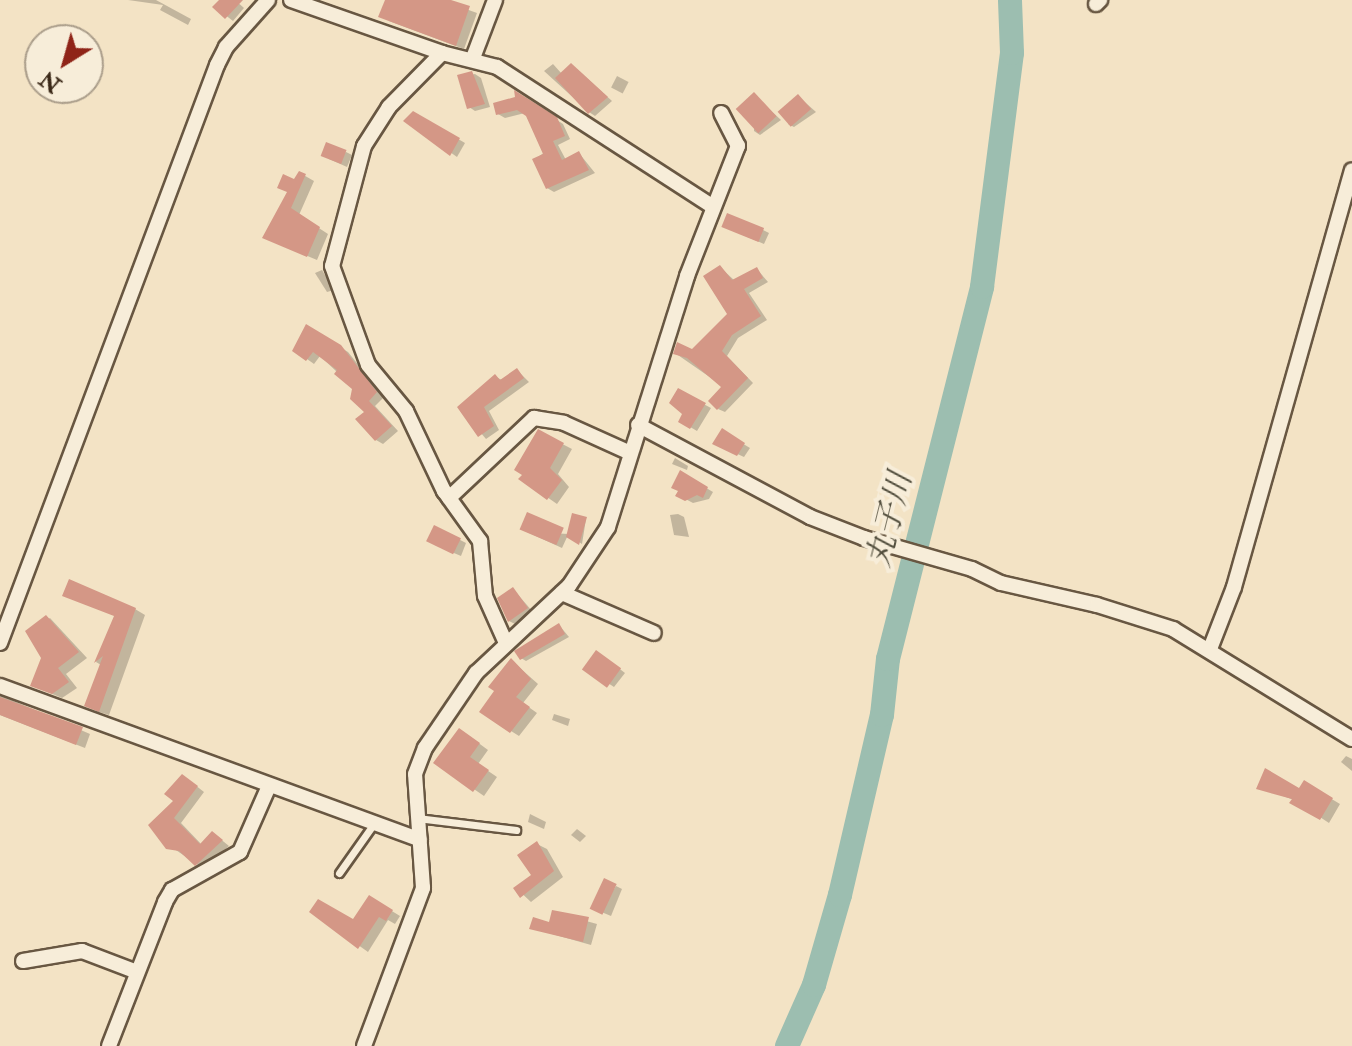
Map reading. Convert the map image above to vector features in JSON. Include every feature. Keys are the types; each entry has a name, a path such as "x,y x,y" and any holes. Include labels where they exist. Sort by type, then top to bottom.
{"street":[{"path":"0,643 217,65 226,47 268,0"},
{"path":"291,0 442,53 473,58 528,82 584,125 712,206"},
{"path":"473,58 495,0"},
{"path":"442,53 389,107 364,146 332,266 359,346 406,411 449,498 480,541 485,596 505,641"},
{"path":"364,1046 423,888 415,774 425,748 476,673 505,641 562,593 594,554 608,527 638,425 712,206 738,146 721,113"},
{"path":"1210,649 1234,587 1352,170"},
{"path":"449,498 534,418 564,423 630,453"},
{"path":"638,425 810,517 864,538 972,569 1001,583 1136,616 1210,649 1352,739"},
{"path":"562,593 654,633"},
{"path":"0,686 420,840"},
{"path":"109,1046 172,890 240,852 269,786"},
{"path":"23,961 82,951 137,972"}],"lane":[{"path":"417,818 516,830"},
{"path":"339,873 373,825"}],"building":[{"path":"219,0 243,0 225,19 212,7"},
{"path":"385,0 451,0 470,6 456,46 378,17"},
{"path":"571,63 608,97 588,114 555,78"},
{"path":"472,71 485,104 467,109 457,75"},
{"path":"514,90 557,117 565,136 553,141 562,160 579,151 589,170 546,189 532,159 543,154 526,116 517,110 496,115 493,103 515,97"},
{"path":"754,92 777,116 758,133 736,109"},
{"path":"798,94 811,109 791,127 778,112"},
{"path":"413,111 460,138 450,156 403,121"},
{"path":"326,142 347,150 341,164 321,156"},
{"path":"299,171 306,174 291,208 320,227 307,257 262,238 287,192 277,188 283,174 294,179"},
{"path":"727,213 764,228 758,242 721,227"},
{"path":"720,265 732,280 757,267 763,278 744,289 761,316 732,335 722,351 748,378 717,410 708,401 721,387 687,358 673,354 677,342 692,349 727,314 703,276"},
{"path":"306,324 341,345 377,392 369,401 392,426 375,441 355,419 364,412 350,399 352,389 334,374 337,370 313,352 306,361 292,351"},
{"path":"517,368 524,378 484,407 494,426 478,437 457,407 495,374 500,380"},
{"path":"678,388 706,403 690,429 678,422 682,414 669,403"},
{"path":"722,428 745,443 737,456 712,444"},
{"path":"538,429 564,443 550,468 562,480 547,500 518,479 522,475 514,470"},
{"path":"680,470 708,487 703,498 697,495 685,501 675,496 678,491 671,488"},
{"path":"527,512 564,528 556,545 520,529"},
{"path":"572,513 587,517 579,545 566,537"},
{"path":"434,525 461,538 453,554 426,541"},
{"path":"69,579 136,608 99,712 84,706 103,656 94,663 114,616 62,596"},
{"path":"513,587 528,608 508,622 497,598"},
{"path":"46,615 79,652 58,668 69,682 52,694 30,686 41,658 25,631"},
{"path":"559,623 565,634 520,660 514,651"},
{"path":"596,650 621,668 607,688 582,669"},
{"path":"511,658 531,679 516,697 530,707 510,733 479,712 494,691 488,687"},
{"path":"0,697 83,727 76,745 0,715"},
{"path":"459,728 480,743 470,757 489,770 473,792 433,763"},
{"path":"1265,768 1299,788 1304,780 1333,798 1320,820 1289,803 1292,799 1256,789"},
{"path":"182,774 198,786 174,818 200,844 212,831 223,840 195,866 179,851 166,849 148,825 173,801 164,794"},
{"path":"537,841 554,871 520,898 513,888 531,875 517,855"},
{"path":"604,878 617,884 602,915 590,909"},
{"path":"369,895 393,910 386,921 379,917 358,949 309,912 318,899 353,919"},
{"path":"552,910 589,917 583,942 529,929 533,917 549,922"}],"waterway":[{"name":"丸子川","path":"787,1046 814,985 840,895 882,715 888,659 982,287 1012,53 1010,0"}]}
